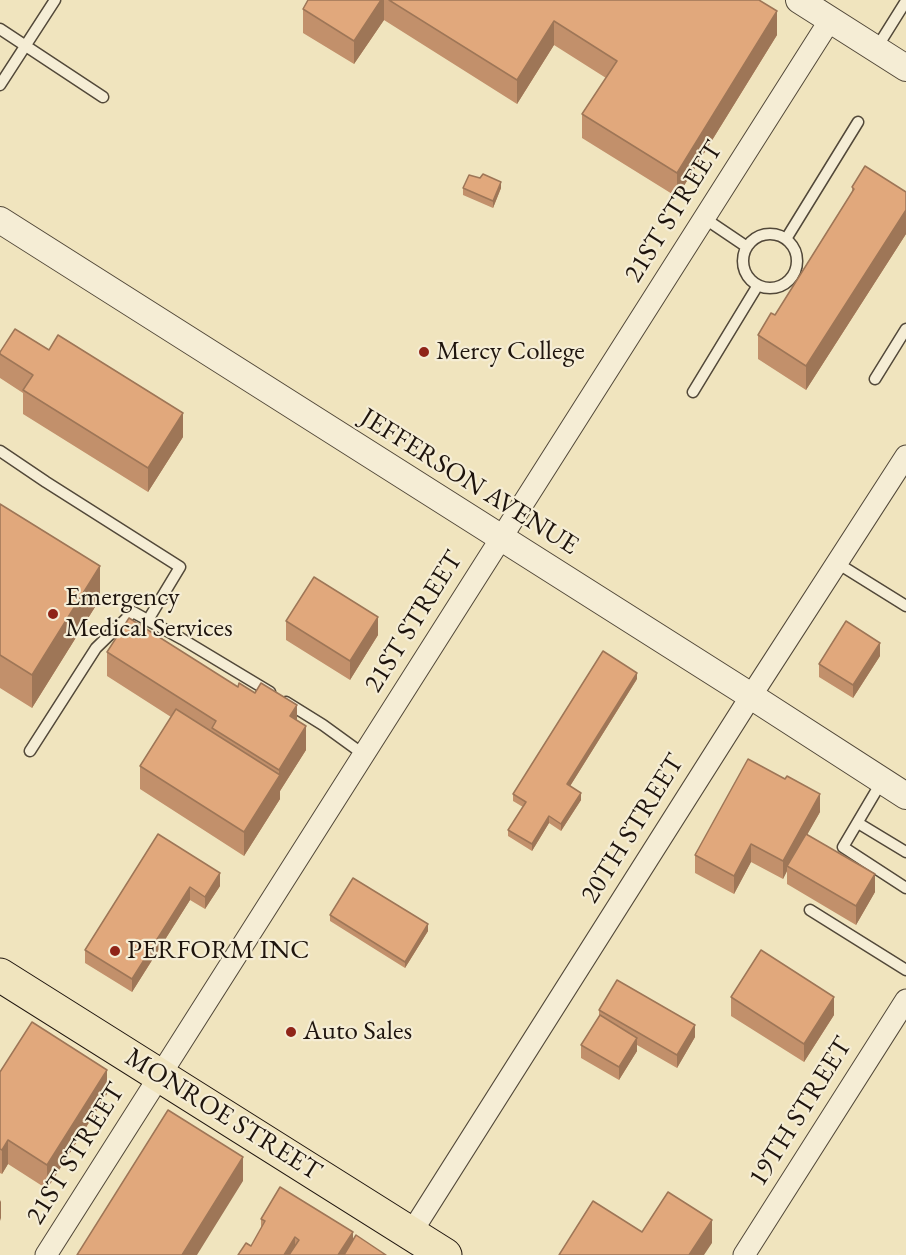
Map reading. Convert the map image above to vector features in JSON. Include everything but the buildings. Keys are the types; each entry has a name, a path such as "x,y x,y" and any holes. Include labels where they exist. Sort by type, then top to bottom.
{"main road":[{"name":"MONROE STREET","path":"0,975 445,1255"}],"street":[{"path":"807,2 830,20 906,68"},
{"name":"21ST STREET","path":"46,1255 830,20"},
{"name":"JEFFERSON AVENUE","path":"3,227 501,538 906,796"},
{"name":"20TH STREET","path":"411,1233 906,456"},
{"name":"19TH STREET","path":"744,1255 906,1000"}],"lane":[{"path":"0,85 55,0"},
{"path":"876,49 906,0"},
{"path":"0,29 103,97"},
{"path":"786,239 858,122"},
{"path":"704,218 747,247"},
{"path":"778,235 786,239 796,254 795,271 790,279 775,288 758,285 746,273 743,264 747,247 760,236 778,235"},
{"path":"693,392 758,285"},
{"path":"875,379 906,329"},
{"path":"0,451 46,483 180,567 147,620"},
{"path":"837,563 906,606"},
{"path":"30,751 96,648 133,612 182,639 323,725 363,754"},
{"path":"883,780 843,847 903,886 906,873"},
{"path":"858,823 906,852"},
{"path":"810,910 906,970"}],"place":[{"name":"Mercy College","path":"424,352"},
{"name":"Emergency Medical Services","path":"53,614"},
{"name":"PERFORM INC","path":"115,951"},
{"name":"Auto Sales","path":"291,1032"}]}
